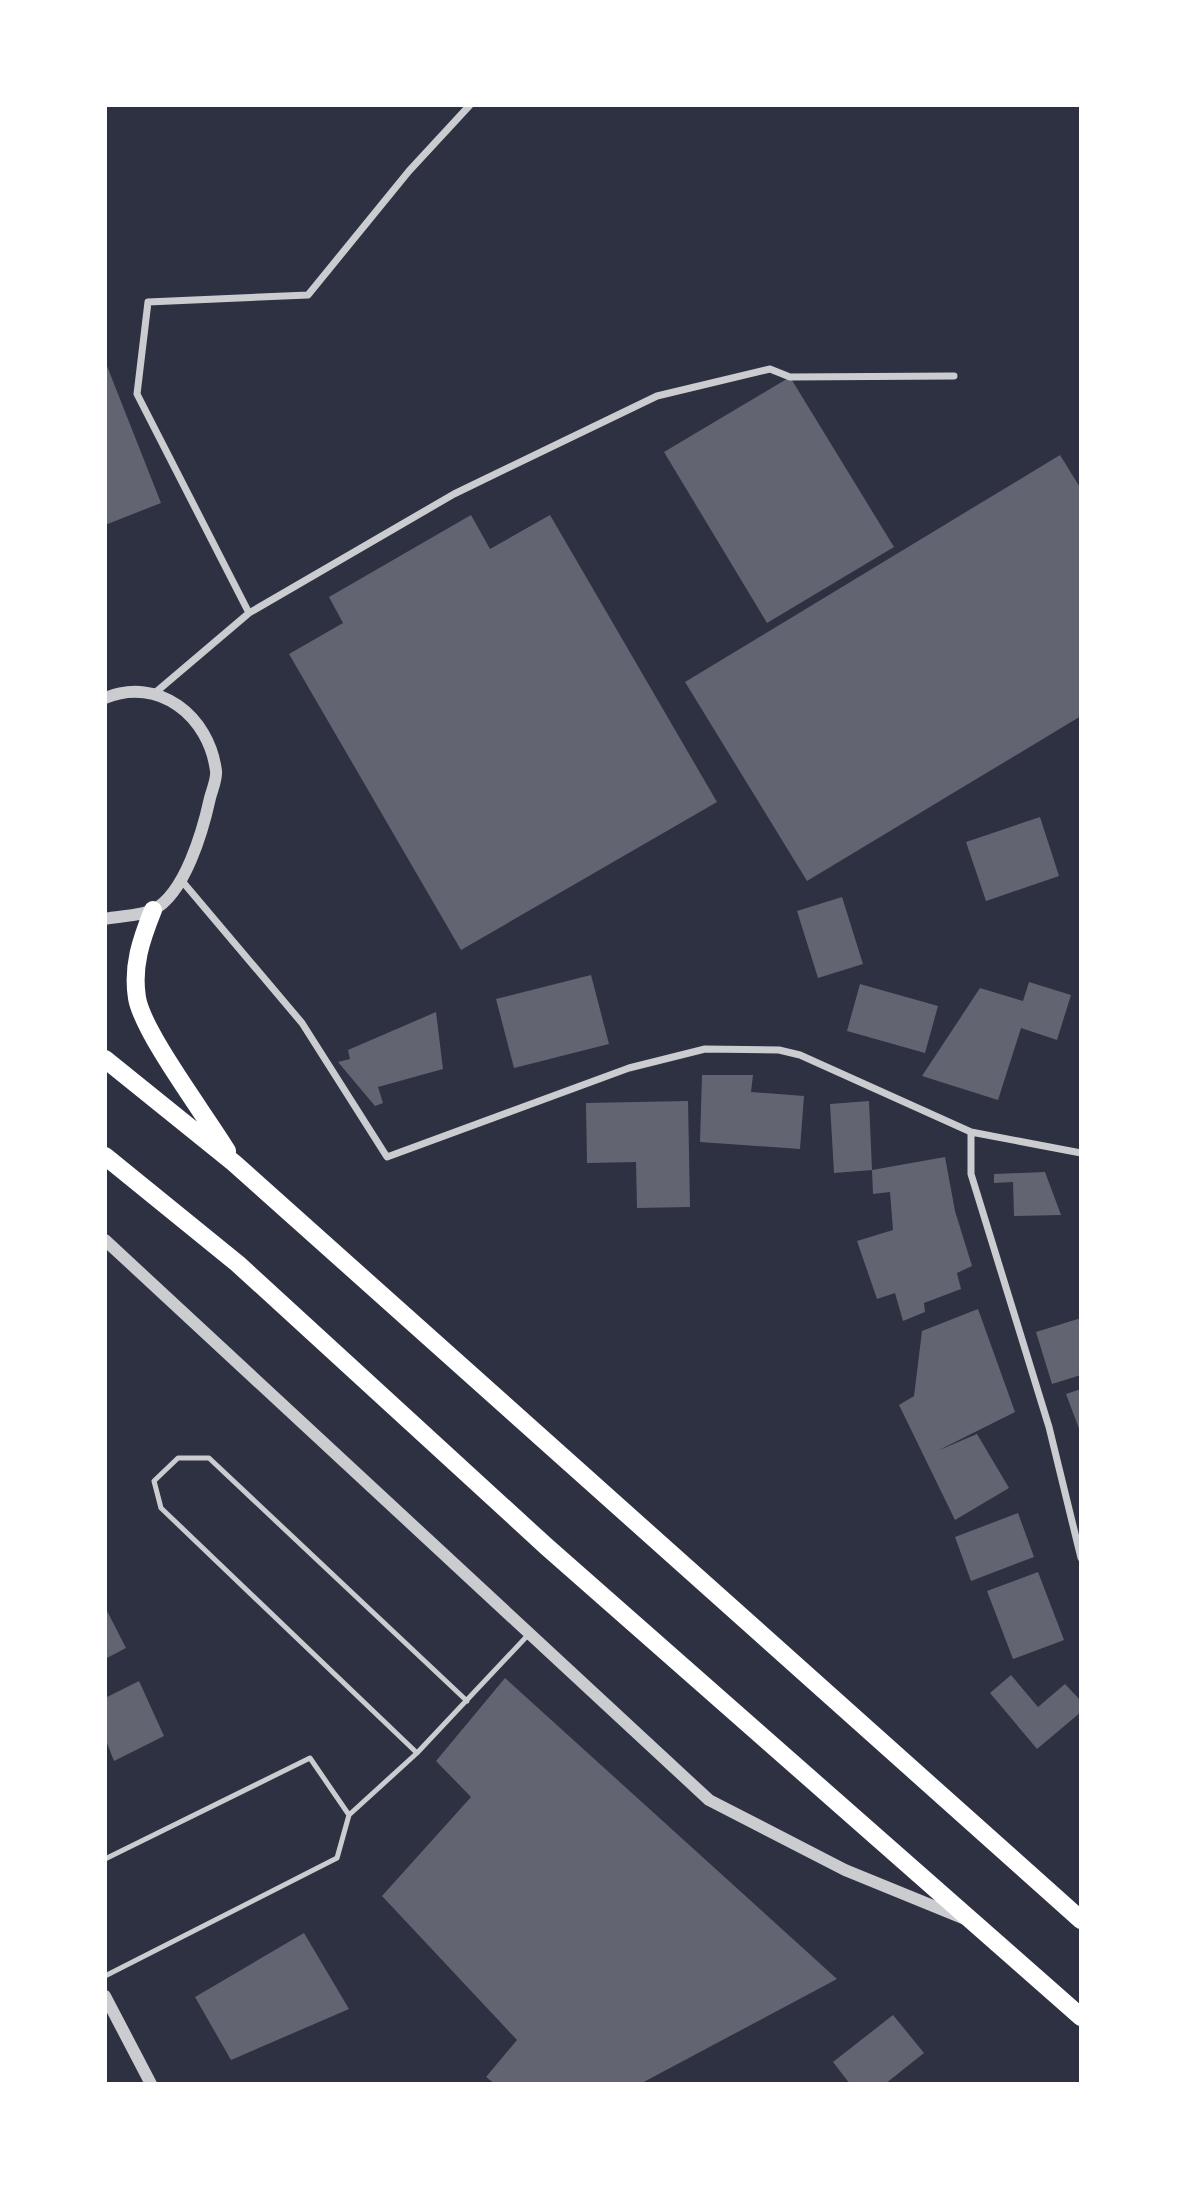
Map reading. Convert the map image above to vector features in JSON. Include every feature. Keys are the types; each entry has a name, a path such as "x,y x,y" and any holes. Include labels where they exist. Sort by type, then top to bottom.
{"main road":[{"path":"153,910 139,947 137,1001 158,1044 234,1163"},
{"path":"105,1059 234,1163 1081,1920"},
{"path":"105,1156 238,1264 547,1547 1081,2017"}],"street":[{"path":"249,613 137,394 148,302 308,295 409,171 470,105"},
{"path":"156,692 249,613 454,494 657,396 770,369 790,377 954,376"},
{"path":"105,698 120,692 156,692 200,723 216,773 202,833 182,881 153,910 105,919"},
{"path":"182,881 302,1023 387,1157 629,1068 705,1049 779,1050 800,1055 971,1132 1081,1153"},
{"path":"971,1132 971,1174 1049,1427 1081,1558"},
{"path":"105,1240 709,1800 845,1870 974,1923"},
{"path":"105,1996 151,2084"}],"lane":[{"path":"416,1753 161,1508 155,1481 178,1458 209,1458 467,1701"},
{"path":"105,1976 337,1858 349,1815 416,1753 530,1633"},
{"path":"105,1858 310,1758 349,1815"}],"building":[{"path":"105,361 161,503 105,525"},
{"path":"790,377 894,547 767,623 664,452"},
{"path":"1060,455 1081,489 1081,716 807,881 685,682"},
{"path":"471,515 490,549 550,515 717,802 461,950 289,654 343,623 329,597"},
{"path":"1040,817 1059,876 986,901 966,842"},
{"path":"842,897 863,964 818,978 797,911"},
{"path":"591,975 609,1044 514,1068 496,999"},
{"path":"1029,982 1071,995 1057,1040 1021,1028 998,1100 922,1076 980,988 1023,1001"},
{"path":"860,984 938,1006 925,1053 847,1031"},
{"path":"436,1012 443,1069 378,1087 383,1103 375,1106 338,1062 350,1059 348,1050"},
{"path":"702,1075 753,1075 751,1092 804,1096 800,1149 700,1142"},
{"path":"688,1101 690,1207 637,1208 636,1162 587,1163 586,1103"},
{"path":"869,1101 872,1170 834,1173 830,1104"},
{"path":"945,1157 955,1211 972,1266 957,1273 961,1289 924,1303 925,1312 903,1321 895,1293 877,1299 857,1241 893,1230 890,1192 873,1194 872,1170"},
{"path":"1045,1172 1061,1215 1014,1216 1013,1182 994,1183 994,1174"},
{"path":"978,1309 1015,1412 937,1451 977,1434 1009,1488 955,1520 899,1405 914,1396 922,1331"},
{"path":"1081,1318 1081,1375 1052,1384 1036,1332"},
{"path":"1081,1389 1081,1434 1066,1394"},
{"path":"1018,1513 1034,1557 971,1581 955,1537"},
{"path":"1038,1572 1064,1640 1013,1659 987,1591"},
{"path":"105,1607 126,1648 105,1659"},
{"path":"1011,1675 1038,1707 1065,1684 1081,1701 1081,1712 1037,1749 990,1693"},
{"path":"505,1678 837,1979 640,2084 495,2084 486,2077 517,2040 382,1896 471,1797 436,1761"},
{"path":"139,1681 164,1736 114,1761 105,1738 105,1698"},
{"path":"304,1933 349,2009 231,2060 195,1997"},
{"path":"893,2015 924,2053 885,2084 850,2084 833,2062"}]}
